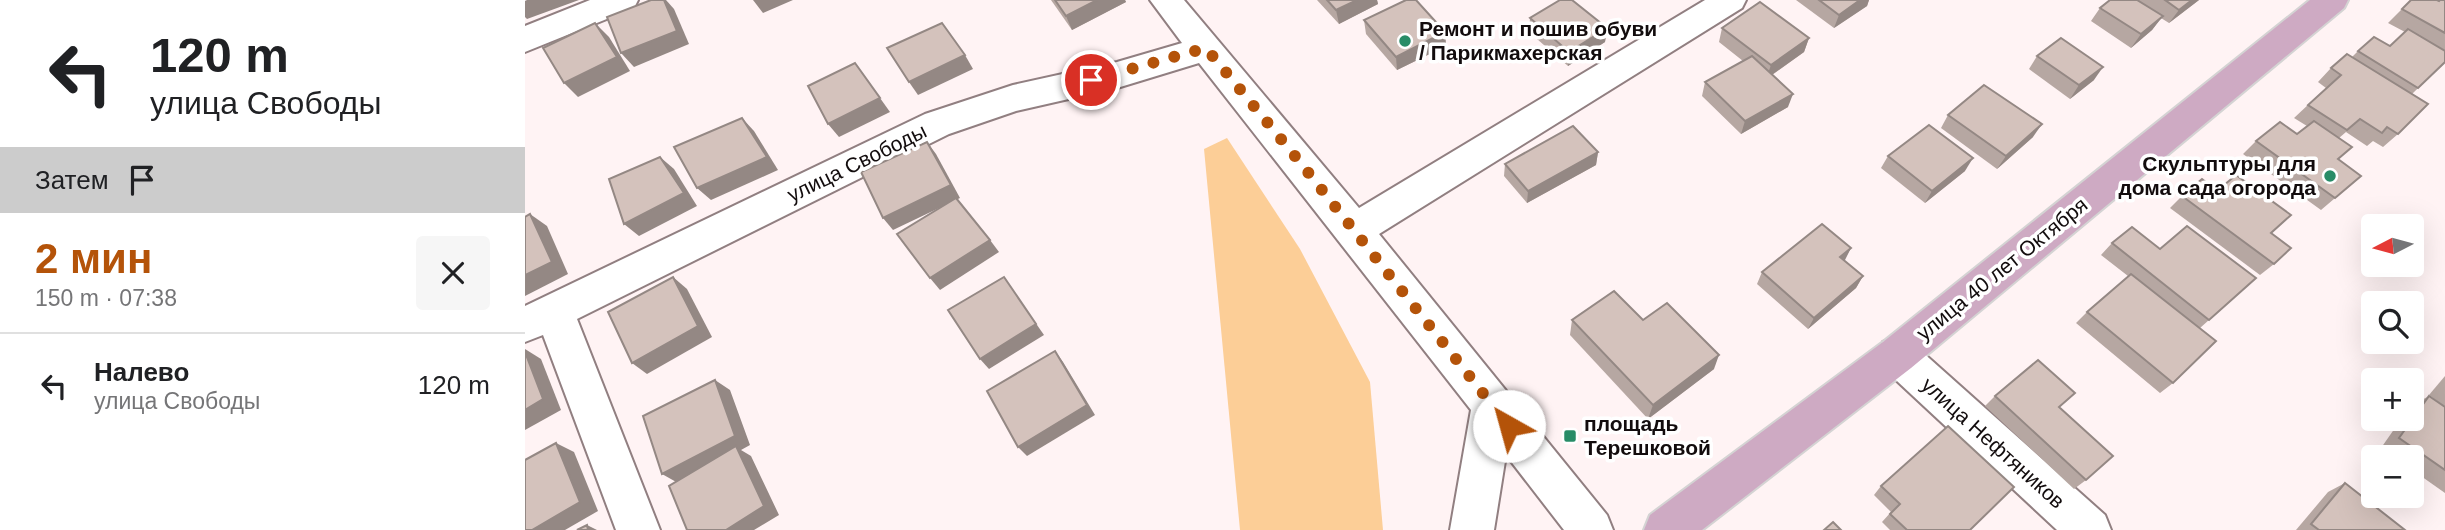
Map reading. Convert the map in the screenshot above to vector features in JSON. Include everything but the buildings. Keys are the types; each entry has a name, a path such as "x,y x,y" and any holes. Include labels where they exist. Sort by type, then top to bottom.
{"main road":[{"name":"улица 40 лет Октября","path":"1666,530 1897,355 2332,0"}],"street":[{"path":"525,40 622,0"},
{"path":"1354,230 1730,0"},
{"path":"1182,4 1206,48 1591,530"},
{"name":"улица Свободы","path":"540,318 937,124 1013,98 1117,75 1206,48"},
{"path":"540,318 638,530"},
{"name":"улица Нефтяников","path":"1897,355 2089,530"},
{"path":"1472,530 1493,405"}],"shaded area":[{"path":"1227,138 1300,249 1370,382 1383,530 1240,530 1204,149"}],"place":[{"name":"Ремонт и пошив обуви / Парикмахерская","path":"1405,41"},
{"name":"Скульптуры для дома сада огорода","path":"2330,176"},
{"name":"площадь Терешковой","path":"1570,436"}],"route":[{"path":"1091,80 1117,75 1206,48 1509,426"}]}
